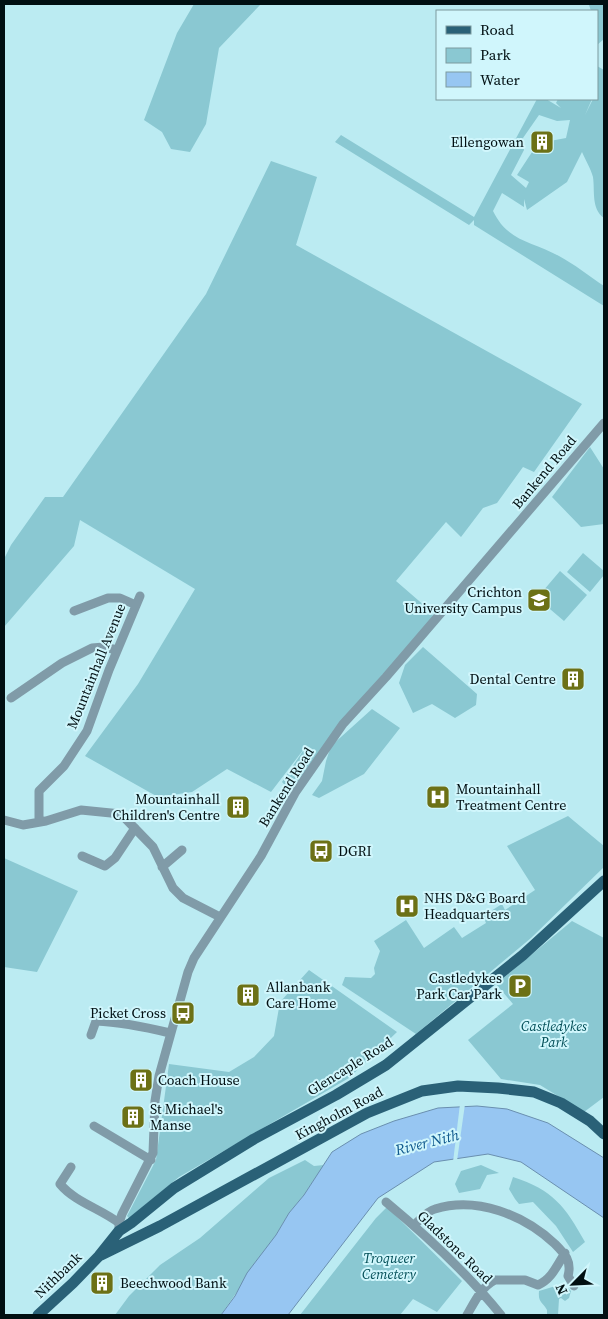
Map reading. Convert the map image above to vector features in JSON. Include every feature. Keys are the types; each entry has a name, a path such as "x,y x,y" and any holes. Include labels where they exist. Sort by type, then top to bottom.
{"main road":[{"name":"Glencaple Road","path":"99,1256 119,1227 131,1223 174,1188 254,1139 386,1065 522,955 604,881"},
{"name":"Kingholm Road","path":"99,1256 160,1226 367,1112 422,1091 458,1086 506,1088 534,1092 561,1103 590,1121 604,1134"},
{"name":"Nithbank","path":"38,1315 99,1256"}],"street":[{"name":"Bankend Road","path":"119,1227 153,1154 155,1101 170,1033 194,958 261,856 295,793 343,724 386,677 604,423"},
{"name":"Mountainhall Avenue","path":"39,822 39,791 64,766 87,732 117,650 140,596"},
{"path":"74,611 108,598 120,598 136,605"},
{"path":"11,698 62,663 92,648 104,647 117,650"},
{"path":"4,820 23,826 81,810 121,814 153,847 173,888 183,898 220,918"},
{"path":"105,866 115,858 135,828"},
{"path":"162,867 182,850"},
{"path":"82,856 105,866"},
{"path":"105,866 106,876"},
{"path":"91,1035 96,1021 147,1027 170,1033"},
{"path":"94,1126 150,1160"},
{"path":"71,1167 60,1184 80,1200 99,1210 119,1227"},
{"name":"Gladstone Road","path":"386,1202 414,1225 482,1291 501,1315"},
{"path":"414,1225 433,1209 449,1206 484,1207 524,1220 542,1232 565,1253 570,1262 568,1276 574,1286"},
{"path":"467,1315 482,1291 495,1280 525,1280 538,1285 544,1283 555,1271 565,1253"}],"green space":[{"path":"194,4 261,4 219,48 206,124 190,152 171,149 162,132 144,120 177,33"},
{"path":"586,4 604,4 604,39 598,44 598,10 591,10 589,5"},
{"path":"598,67 604,70 604,218 595,205 593,177 582,152 567,182 527,210 524,199 524,207 502,193 493,211 499,221 513,235 559,256 604,286 604,306 474,225 474,220 469,225 335,142 341,135 474,217 536,100 548,100 561,108 556,103 558,100 592,100 585,115 592,100 598,100","holes":["539,115 557,121 570,120 566,138 550,141 544,154 534,149 517,175 529,182 526,188 511,175 524,150 523,138"]},
{"path":"271,161 317,177 296,245 582,404 534,472 523,467 497,503 483,508 461,537 446,522 396,581 426,607 434,617 292,793 282,782 307,745 271,792 227,769 192,792 158,797 85,756 138,684 195,589 80,520 74,546 4,627 4,559 11,545 45,497 63,497 206,294"},
{"path":"590,447 604,469 604,524 581,527 552,497"},
{"path":"583,553 604,571 604,575 590,592 567,572"},
{"path":"560,571 587,595 564,621 537,598"},
{"path":"423,647 477,694 476,705 455,718 432,704 413,713 399,683 405,665"},
{"path":"372,709 400,728 364,774 319,798 312,795 322,781 331,746"},
{"path":"568,816 604,846 604,867 531,938 416,1034 342,985 345,977 371,978 375,974 374,968 380,951 374,941 406,920 424,948 454,927 462,938 486,923 483,916 502,904 505,910 535,890 507,846"},
{"path":"4,858 78,891 37,972 4,967"},
{"name":"Castledykes Park","path":"572,921 604,938 604,1097 584,1112 540,1085 501,1079 468,1040 513,1004 496,984"},
{"path":"309,970 397,1032 349,1078 179,1177 129,1218 127,1216 156,1160 169,1064 229,1072 254,1057 274,1036 280,1002"},
{"path":"305,1160 314,1166 324,1165 304,1195 289,1213 221,1315 115,1315 129,1296 160,1265 200,1238 269,1178"},
{"path":"481,1165 499,1173 487,1175 480,1189 459,1193 455,1184 461,1171"},
{"path":"513,1177 538,1188 556,1201 571,1218 585,1242 573,1252 556,1226 533,1202 519,1204 509,1189"},
{"name":"Troqueer Cemetery","path":"387,1207 462,1281 437,1312 413,1299 400,1315 300,1315 376,1218"},
{"path":"559,1285 566,1286 571,1291 569,1298 565,1301 561,1298 559,1299 558,1315 547,1315 547,1310 540,1300 539,1291"}],"water":[{"name":"River Nith","path":"477,1106 507,1109 548,1123 604,1158 604,1218 521,1162 488,1154 434,1162 378,1198 288,1315 221,1315 235,1296 247,1273 276,1235 289,1213 304,1195 332,1152 361,1134 394,1121 438,1108"}],"pier":[{"path":"460,1104 465,1104 457,1161 453,1162"}],"place":[{"name":"Ellengowan","path":"542,142"},
{"name":"Crichton University Campus","path":"539,600"},
{"name":"Dental Centre","path":"573,679"},
{"name":"Mountainhall Treatment Centre","path":"438,797"},
{"name":"Mountainhall Children's Centre","path":"238,807"},
{"name":"DGRI","path":"321,851"},
{"name":"NHS D&G Board Headquarters","path":"407,906"},
{"name":"Castledykes Park Car Park","path":"520,986"},
{"name":"Allanbank Care Home","path":"248,995"},
{"name":"Picket Cross","path":"183,1013"},
{"name":"Coach House","path":"141,1080"},
{"name":"St Michael's Manse","path":"133,1117"},
{"name":"Beechwood Bank","path":"102,1283"}]}
